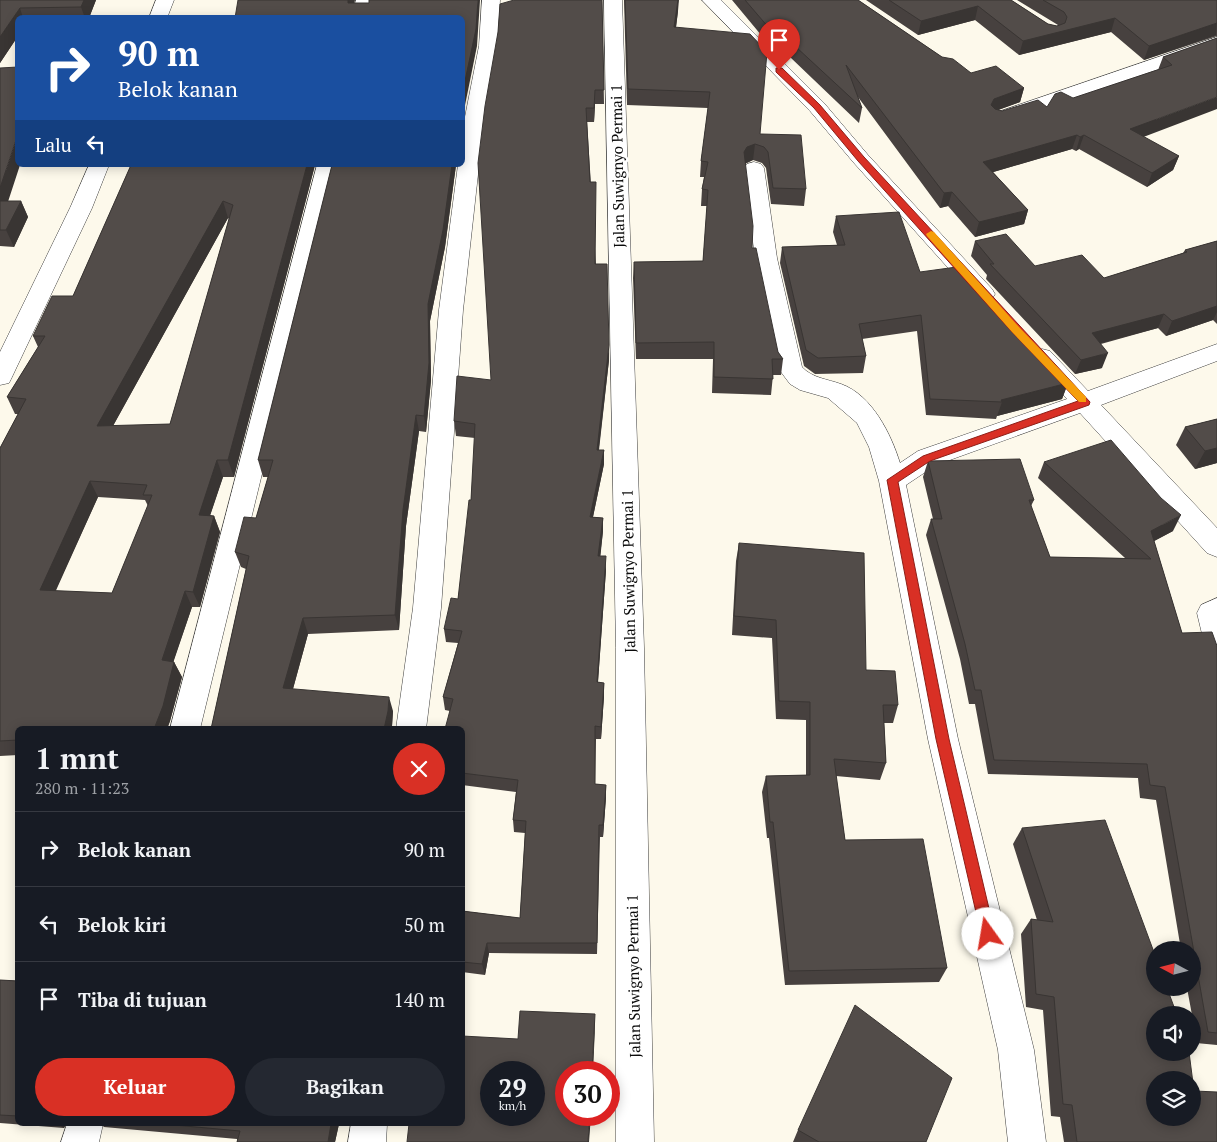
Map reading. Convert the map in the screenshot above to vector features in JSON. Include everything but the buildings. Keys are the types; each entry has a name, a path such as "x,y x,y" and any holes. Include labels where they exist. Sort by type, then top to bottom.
{"street":[{"path":"159,15 165,0"},
{"path":"361,15 365,0"},
{"name":"Jalan Suwignyo Permai 1","path":"613,0 630,648 634,1142"},
{"path":"711,0 817,107 861,159 996,308"},
{"path":"411,726 427,608 451,310 474,120 496,7"},
{"path":"999,118 1217,43"},
{"path":"0,377 81,208 97,167"},
{"path":"186,726 326,167"},
{"path":"754,168 766,258 790,368 796,377 808,384 835,391 859,408 875,428 892,480 943,739 1016,1050 1028,1142"},
{"path":"1028,342 1217,546"},
{"path":"892,480 927,458 1085,402 1217,352"},
{"path":"1217,609 1211,613 1217,638"},
{"path":"80,1142 84,1126"},
{"path":"366,1142 369,1126"}],"slow traffic":[{"path":"931,234 1083,400"}],"route":[{"path":"779,70 817,107 861,159 1085,402 927,458 892,480 943,739 988,934"}]}
